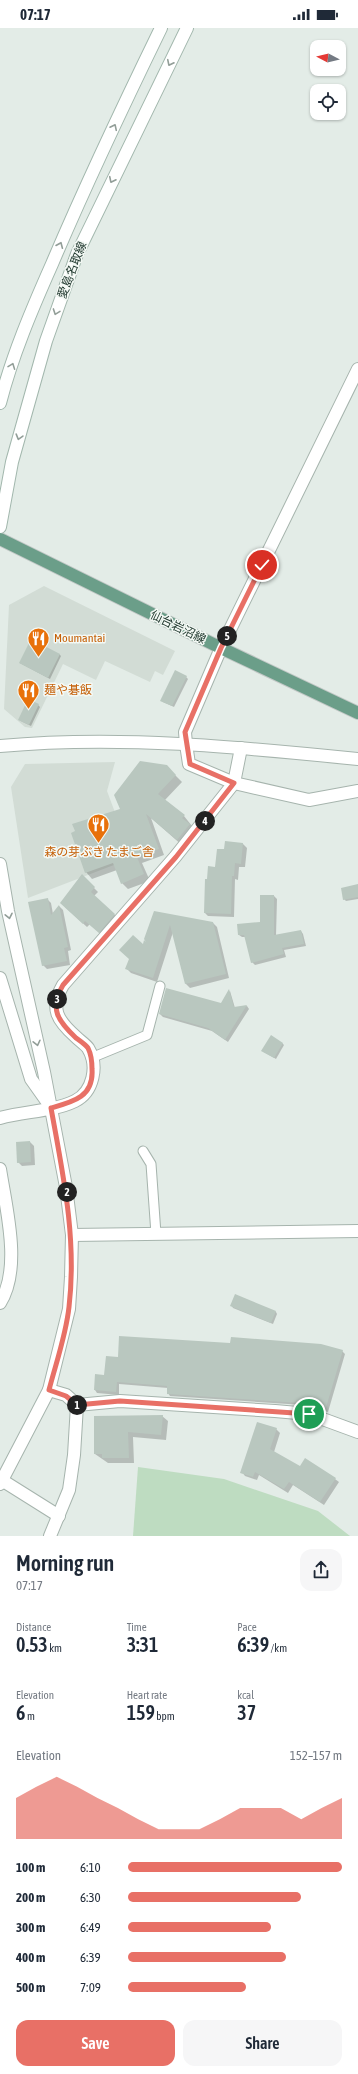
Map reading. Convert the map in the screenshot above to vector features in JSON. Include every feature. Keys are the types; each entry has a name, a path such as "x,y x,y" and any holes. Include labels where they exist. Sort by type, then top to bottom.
{"main road":[{"name":"仙台岩沼線","path":"0,539 221,648 358,713"}],"street":[{"name":"愛島名取線","path":"0,403 5,382 39,293 75,209 161,28"},
{"name":"愛島名取線","path":"0,527 12,462 33,387 46,342 77,254 187,28"},
{"path":"358,369 221,648 185,732 190,764 234,783 309,800 358,791"},
{"path":"0,746 77,742 186,744 358,759"},
{"path":"0,1118 51,1108 75,1101 88,1092 93,1077 91,1058 87,1048 64,1027 58,1017 56,1006 57,995 63,985 176,857 234,783 240,748"},
{"path":"0,864 8,911 51,1108 66,1187 72,1235 72,1277 69,1309 49,1390 1,1481 59,1516"},
{"path":"0,978 31,1079 51,1108"},
{"path":"0,1169 11,1242 12,1270 4,1296 0,1303"},
{"path":"72,1235 358,1230"},
{"path":"49,1390 66,1396 77,1405 120,1401 309,1414 358,1432"},
{"path":"50,1536 69,1490 74,1455 77,1405"}],"lane":[{"path":"91,1058 147,1035 160,986"},
{"path":"142,1151 151,1164 156,1234"}],"shaded area":[{"path":"44,586 175,651 163,675 155,671 150,682 105,661 96,680 63,664 32,728 25,727 4,709 9,605"},
{"path":"115,762 107,791 132,858 28,898 11,787 25,764"}],"green space":[{"path":"138,1467 224,1479 318,1511 350,1536 133,1536"}],"building":[{"name":"Moumantai","path":"31,639 60,654 48,678 19,663"},
{"path":"175,670 187,676 172,706 160,701"},
{"path":"28,699 39,704 29,725 18,720"},
{"path":"140,761 167,765 176,775 158,794 185,815 182,818 190,824 177,840 146,814 159,849 137,857 144,874 121,884 113,863 85,873 71,833 75,831 72,824 120,809 114,795"},
{"path":"225,841 243,843 241,864 235,863 234,876 232,876 231,914 204,913 205,879 207,879 208,866 215,867 217,849 224,849"},
{"path":"82,874 95,887 91,892 115,914 99,933 85,921 83,924 60,903"},
{"path":"358,884 358,897 343,900 341,888"},
{"path":"260,895 274,895 274,935 301,930 304,944 282,948 284,954 251,963 244,935 238,935 237,924 260,922"},
{"path":"48,898 51,915 59,905 68,947 64,948 67,961 42,966 28,902"},
{"path":"154,911 213,922 226,974 185,984 170,925 153,978 125,969 129,959 119,950 133,935 143,944 144,940 146,942 144,939"},
{"path":"166,988 221,1003 229,989 234,1007 247,1005 225,1040 208,1028 159,1014"},
{"path":"271,1035 283,1043 274,1058 261,1051"},
{"path":"30,1141 31,1162 17,1163 16,1142"},
{"path":"235,1294 276,1311 271,1323 230,1306"},
{"path":"119,1336 230,1343 231,1337 321,1344 343,1350 325,1411 300,1403 167,1394 167,1386 117,1382 116,1392 94,1390 95,1374 104,1375 106,1356 118,1357"},
{"path":"163,1415 161,1435 128,1432 129,1458 102,1458 102,1454 94,1454 94,1416"},
{"path":"257,1422 277,1428 270,1449 300,1466 305,1458 336,1478 320,1502 289,1482 284,1489 255,1472 253,1477 240,1473"}],"place":[{"name":"Moumantai","path":"39,658"},
{"name":"麺や碁飯","path":"29,710"},
{"name":"森の芽ぶき たまご舎","path":"99,844"}],"route":[{"path":"262,565 221,648 185,732 190,764 234,783 176,857 63,985 57,995 56,1006 58,1017 64,1027 87,1048 92,1061 93,1077 88,1092 75,1101 51,1108 66,1187 72,1235 72,1277 69,1309 49,1390 66,1396 77,1405 120,1401 309,1414"}]}
